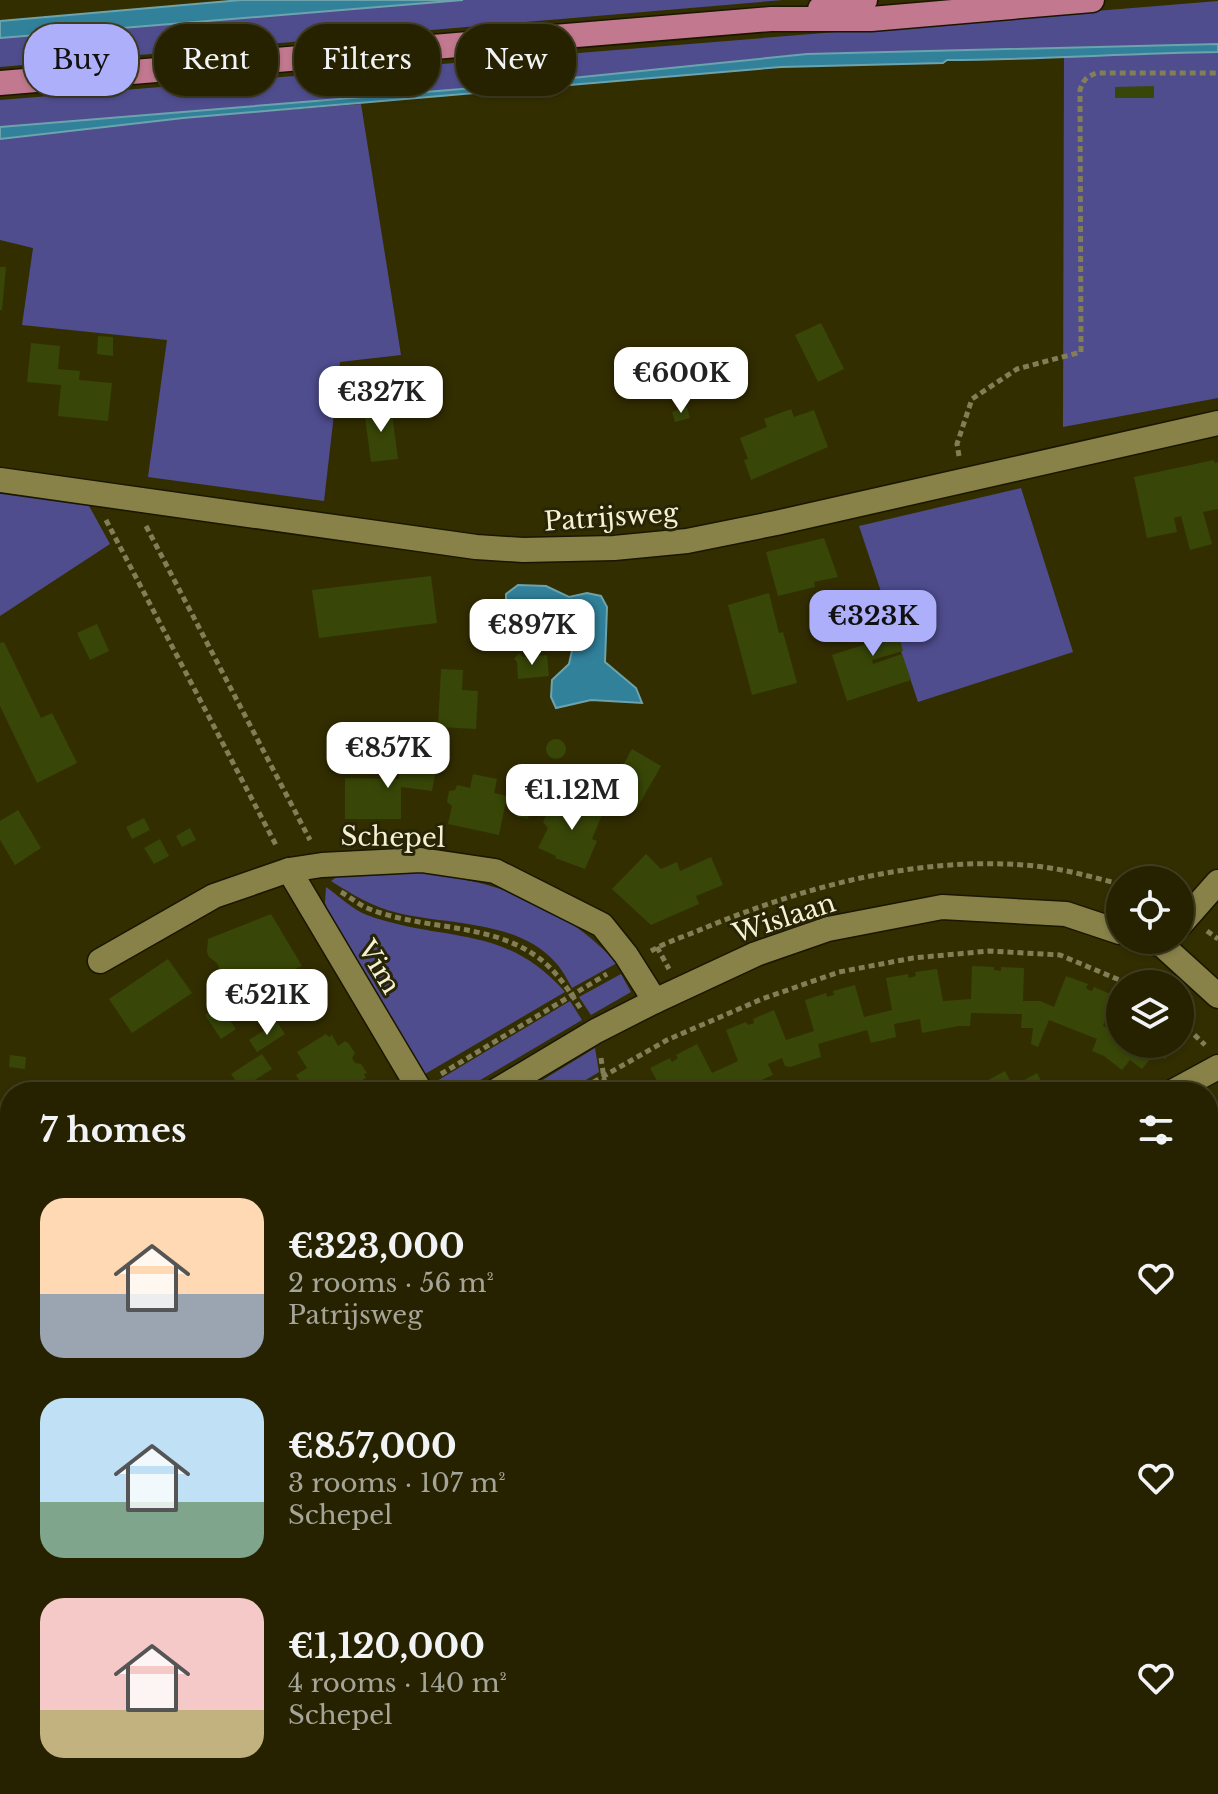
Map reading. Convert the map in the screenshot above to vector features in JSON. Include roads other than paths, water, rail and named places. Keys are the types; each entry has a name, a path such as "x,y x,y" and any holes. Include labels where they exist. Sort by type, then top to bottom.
{"main road":[{"path":"771,19 865,0"},
{"path":"0,83 771,19 871,19 1092,0"}],"street":[{"name":"Patrijsweg","path":"0,480 476,547 523,550 599,548 687,541 1218,423"},
{"name":"Schepel","path":"100,961 214,896 289,870 322,865 421,860 495,871 602,925 636,953 655,1001"},
{"name":"Vim","path":"289,870 415,1082"},
{"path":"1194,909 1218,882"},
{"name":"Wislaan","path":"511,1082 596,1031 655,1001 756,954 828,929 942,907 1066,914 1106,927"},
{"path":"1171,954 1218,996"},
{"path":"1184,1082 1213,1058"}],"water":[{"path":"241,0 463,0 138,27 138,24 24,24 24,36 0,38 0,21"},
{"path":"1218,44 1218,52 781,67 576,84 576,78 807,54"},
{"path":"456,89 456,95 183,118 0,139 0,127 377,96 440,96 440,91"},
{"path":"518,585 546,586 569,597 587,593 601,596 607,607 605,662 636,688 642,703 591,700 556,708 551,697 552,680 569,664 573,646 527,633 513,623 506,615 506,594"}]}
